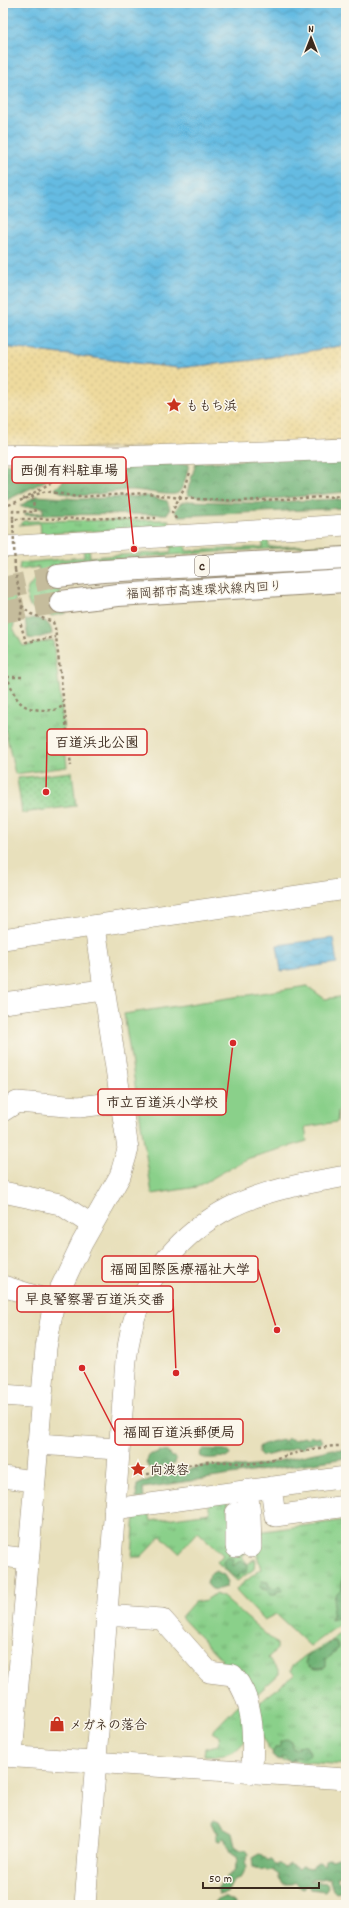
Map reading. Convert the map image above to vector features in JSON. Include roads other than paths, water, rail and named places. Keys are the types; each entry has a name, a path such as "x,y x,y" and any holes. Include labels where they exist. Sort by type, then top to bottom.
{"highway":[{"name":"C","path":"58,576 103,571 346,558"},
{"name":"福岡都市高速環状線内回り","path":"62,602 118,595 346,581"}],"street":[{"path":"3,455 70,457 195,455 346,448"},
{"path":"3,547 346,525"},
{"path":"3,939 95,927 346,889"},
{"path":"95,927 103,990 128,1149 120,1176 92,1225 54,1302 46,1348 27,1559 12,1637 7,1756 346,1779"},
{"path":"3,1003 103,990"},
{"path":"3,1111 17,1102 79,1107 120,1102"},
{"path":"85,1905 118,1449 126,1360 132,1327 142,1299 153,1277 182,1241 200,1226 229,1208 261,1196 309,1183 346,1176"},
{"path":"3,1192 60,1204 92,1225"},
{"path":"3,1286 54,1302"},
{"path":"3,1395 42,1398"},
{"path":"37,1444 118,1449"},
{"path":"3,1478 34,1481"},
{"path":"114,1509 271,1487 345,1481"},
{"path":"271,1487 275,1516 346,1506"},
{"path":"240,1491 236,1516 243,1547"},
{"path":"3,1556 27,1559"},
{"path":"106,1616 162,1619 209,1672 233,1675 241,1685 250,1707 253,1740 252,1773"}],"water":[{"path":"3,3 346,3 346,345 254,360 178,368 3,347"},
{"path":"333,938 337,963 281,971 277,945"}],"tunnel":[{"path":"3,588 58,576"},
{"path":"3,612 61,602"}],"place":[{"name":"ももち浜","path":"174,405"},
{"name":"西側有料駐車場","path":"134,549"},
{"name":"百道浜北公園","path":"46,792"},
{"name":"市立百道浜小学校","path":"233,1043"},
{"name":"福岡国際医療福祉大学","path":"277,1330"},
{"name":"福岡百道浜郵便局","path":"82,1368"},
{"name":"早良警察署百道浜交番","path":"176,1373"},
{"name":"向波容","path":"138,1469"},
{"name":"メガネの落合","path":"57,1724"}]}
